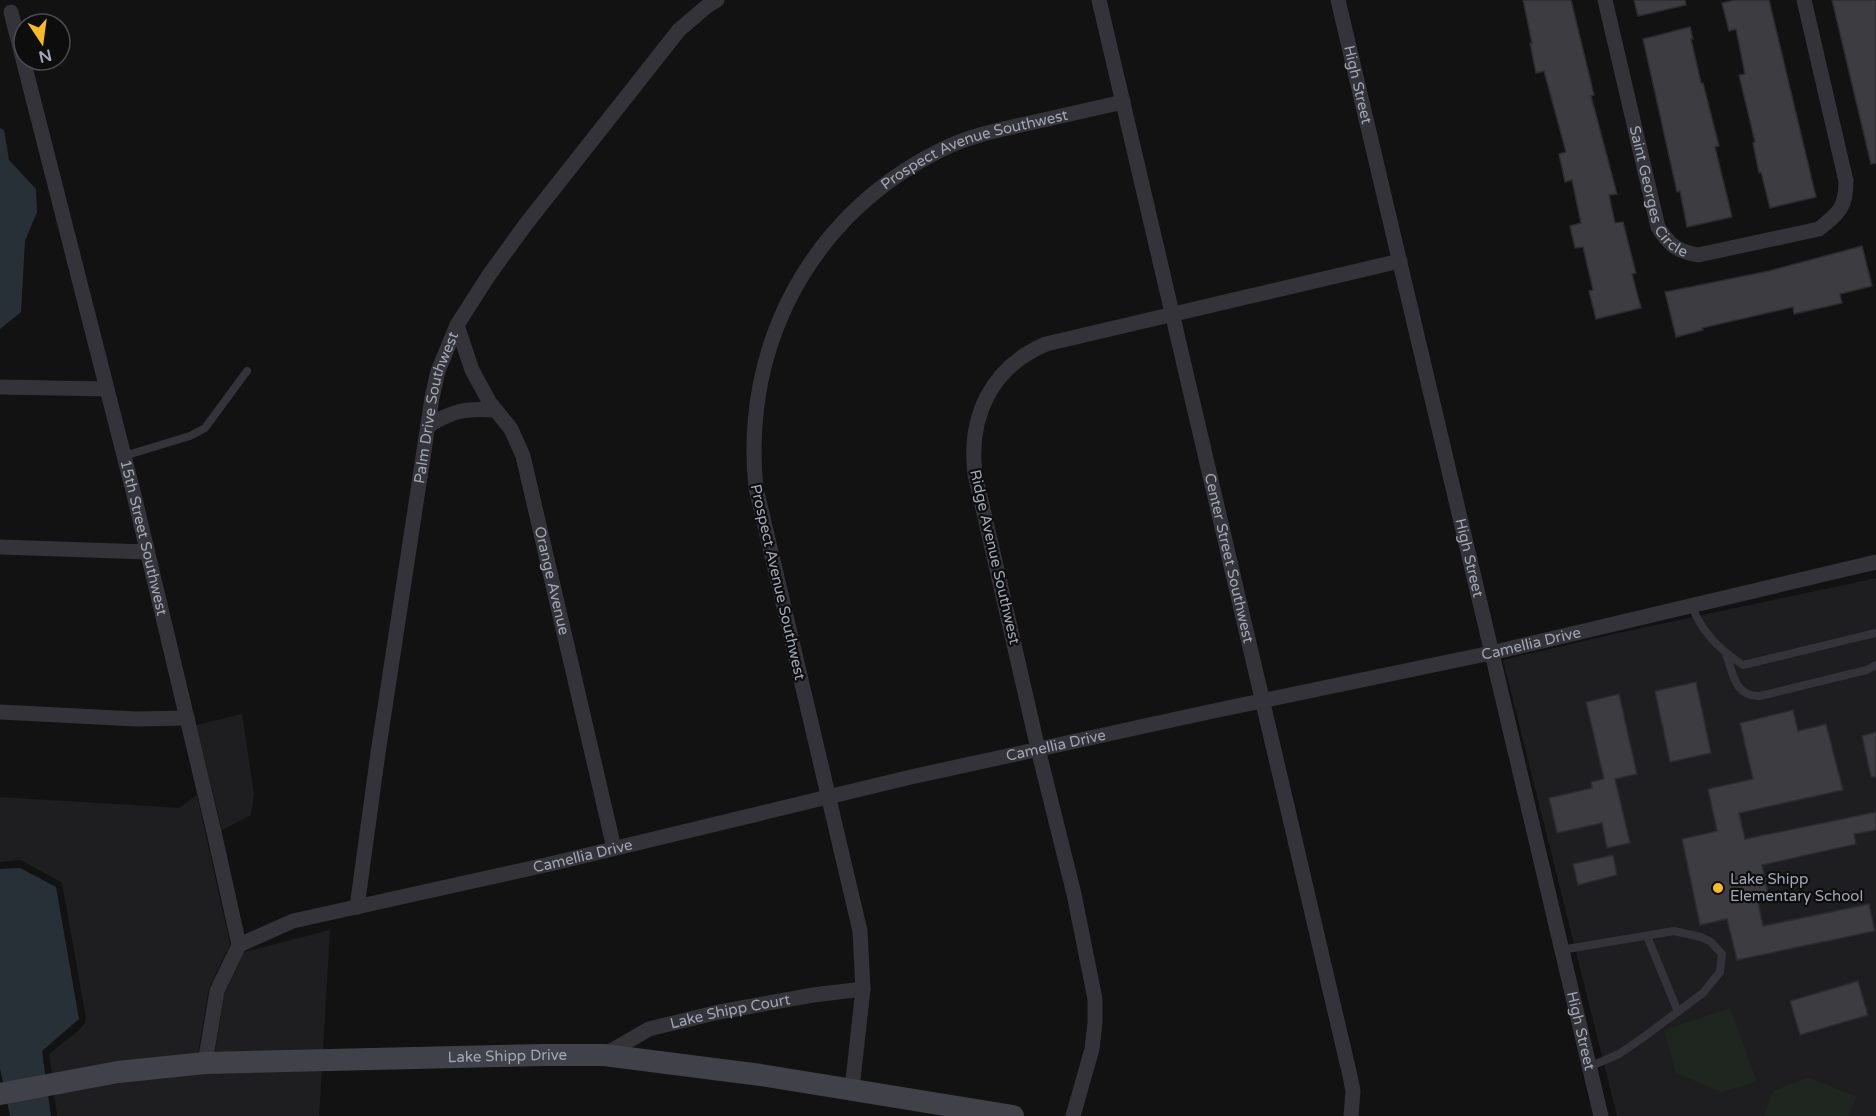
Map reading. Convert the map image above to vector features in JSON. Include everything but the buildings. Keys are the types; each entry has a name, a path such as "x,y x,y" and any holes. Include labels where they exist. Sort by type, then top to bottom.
{"street":[{"name":"Palm Drive Southwest","path":"357,907 398,618 438,371 457,325 526,224 664,49 689,21 717,0"},
{"name":"Center Street Southwest","path":"1100,0 1350,1076 1353,1090 1351,1116"},
{"name":"High Street","path":"1338,0 1601,1116"},
{"name":"Saint Georges Circle","path":"1605,0 1658,227 1667,242 1682,252 1698,255 1820,229 1834,217 1846,199 1846,181 1804,0"},
{"name":"15th Street Southwest","path":"11,12 124,456 239,945"},
{"name":"Prospect Avenue Southwest","path":"852,1089 863,989 860,931 761,513 755,477 753,440 761,377 777,326 794,289 829,236 845,218 896,175 940,150 985,133 1123,102"},
{"name":"Ridge Avenue Southwest","path":"1073,1116 1092,1049 1095,999 1074,894 975,474 974,437 979,412 996,382 1008,368 1035,349 1057,341 1400,261"},
{"name":"Orange Avenue","path":"457,325 472,370 496,410 512,429 524,456 614,848"},
{"path":"0,387 107,389"},
{"path":"428,426 446,414 460,410 496,410"},
{"path":"0,547 147,552"},
{"name":"Camellia Drive","path":"239,945 293,921 1038,749 1491,653 1876,562"},
{"path":"0,712 187,718"},
{"path":"205,1062 213,1004 239,945"},
{"name":"Lake Shipp Court","path":"604,1055 649,1029 719,1012 813,995 863,989"},
{"name":"Lake Shipp Drive","path":"0,1094 154,1066 205,1062 604,1055 693,1065 1013,1116"}],"lane":[{"path":"124,456 190,436 205,428 247,371"},
{"path":"1692,606 1698,621 1726,654 1743,665 1876,633"},
{"path":"1726,654 1736,682 1742,692 1750,696 1760,696 1850,674 1876,665"},
{"path":"1561,950 1674,931 1701,937 1711,942 1722,954 1720,972 1703,993 1618,1054 1589,1066"},
{"path":"1647,936 1678,1012"}],"shaded area":[{"path":"0,128 4,130 9,160 36,189 37,212 25,241 21,312 0,329"},
{"name":"Lake Shipp Elementary School","path":"1876,578 1876,1116 1617,1116 1503,660"},
{"path":"242,714 254,794 251,815 222,830 196,725"},
{"path":"197,795 230,944 209,988 198,1054 52,1075 49,1054 78,1031 86,1018 62,883 21,860 0,862 0,797 179,808"},
{"path":"20,868 56,887 79,1019 42,1051 51,1116 10,1116 0,1068 0,869"},
{"path":"330,930 323,1051 215,1053 224,995 244,952"},
{"path":"1730,1008 1757,1082 1721,1092 1676,1073 1664,1030"},
{"path":"322,1069 319,1116 57,1116 54,1093 155,1075"},
{"path":"1808,1077 1857,1097 1848,1116 1764,1116 1773,1091"}],"place":[{"name":"Lake Shipp Elementary School","path":"1718,888"}]}
